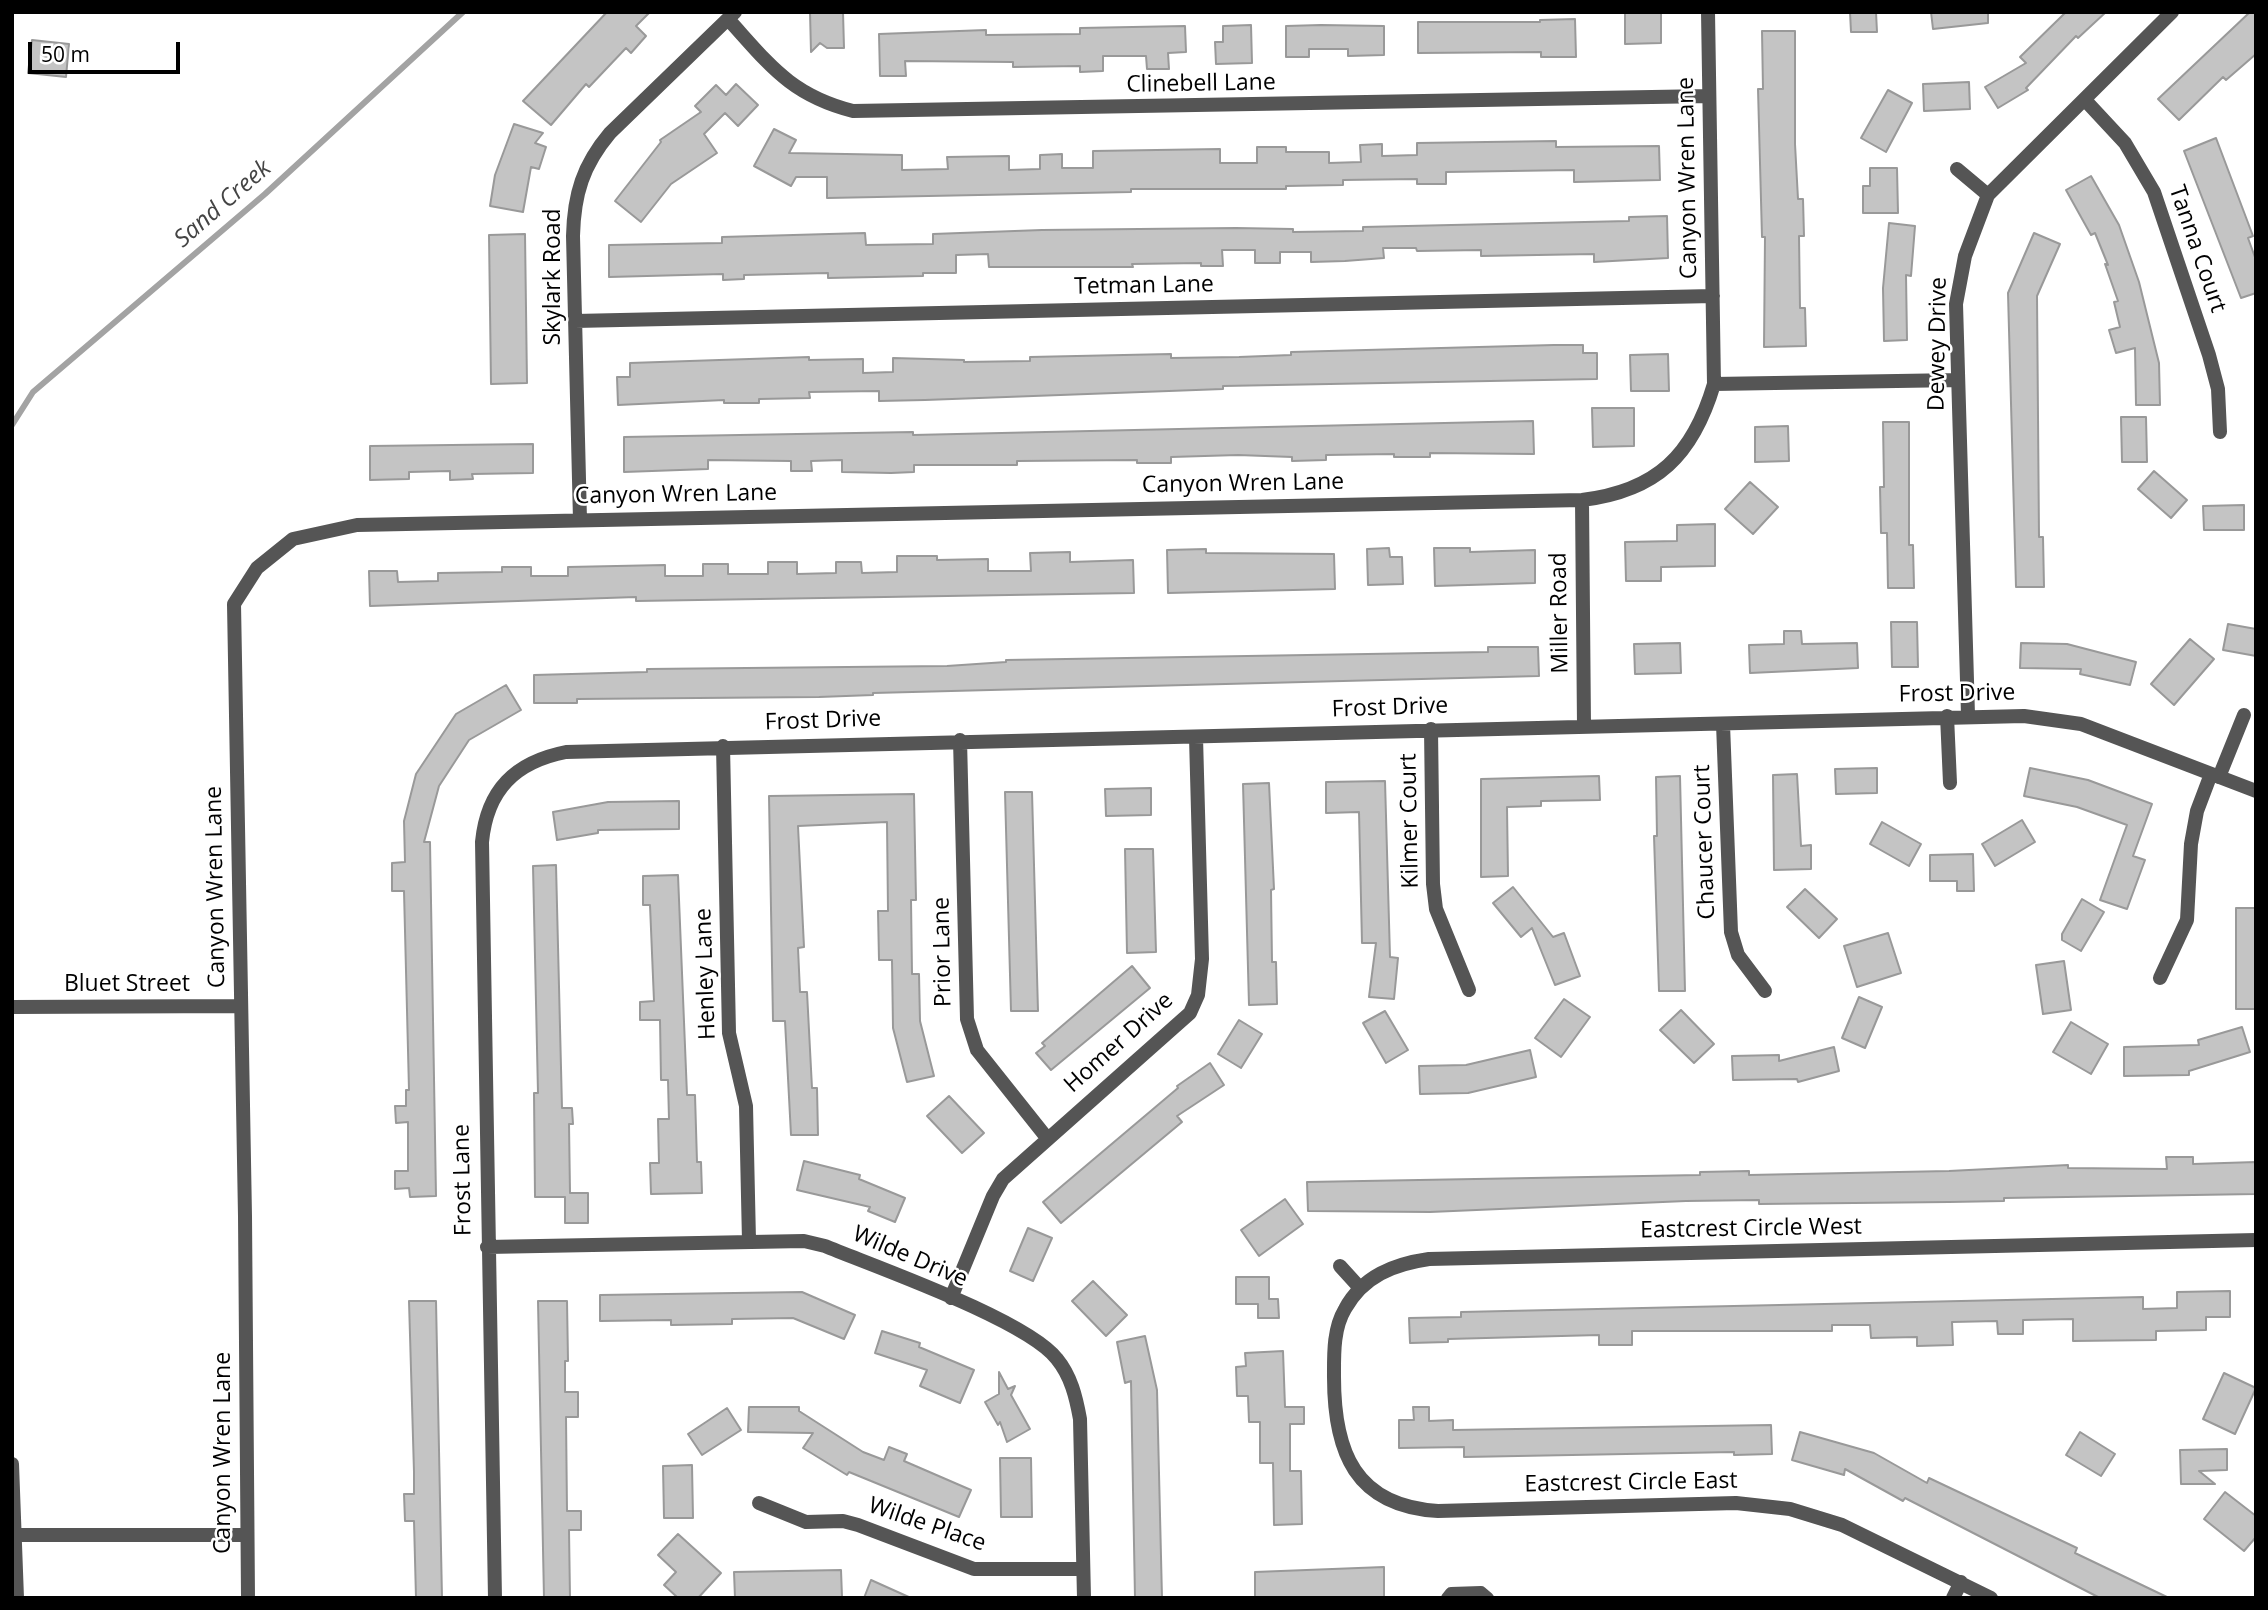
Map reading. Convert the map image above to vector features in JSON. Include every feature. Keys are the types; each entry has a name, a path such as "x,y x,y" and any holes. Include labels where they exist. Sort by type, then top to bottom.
{"street":[{"name":"Canyon Wren Lane","path":"248,1598 234,604 257,568 293,539 357,525 1582,499 1611,496 1636,488 1685,461 1714,384 1708,12"},
{"name":"Dewey Drive","path":"1968,715 1958,380 1959,277 1988,195 2172,12"},
{"name":"Clinebell Lane","path":"732,16 780,75 803,94 853,111 1709,96"},
{"name":"Skylark Road","path":"580,520 573,209 580,178 593,154 610,133 732,16"},
{"name":"Tanna Court","path":"2085,100 2125,143 2154,192 2209,355 2218,389 2220,432"},
{"path":"1957,169 1988,195"},
{"name":"Tetman Lane","path":"576,321 1713,296"},
{"path":"1714,384 1958,380"},
{"name":"Miller Road","path":"1582,499 1584,726"},
{"name":"Frost Drive","path":"517,772 547,756 566,752 960,740 1724,724 1968,715 2024,716 2081,724 2256,791"},
{"path":"2160,978 2187,920 2191,844 2197,810 2244,715"},
{"path":"1947,716 1950,783"},
{"name":"Chaucer Court","path":"1724,724 1731,932 1738,955 1765,991"},
{"name":"Kilmer Court","path":"1431,729 1433,884 1436,909 1469,990"},
{"name":"Homer Drive","path":"951,1298 993,1196 1003,1179 1046,1138 1177,1027 1190,1013 1198,995 1202,959 1196,737"},
{"name":"Prior Lane","path":"960,740 967,1019 977,1050 1046,1138"},
{"name":"Henley Lane","path":"723,747 729,1033 746,1106 749,1241"},
{"name":"Frost Lane","path":"495,1598 482,842 484,821 492,800 517,772"},
{"name":"Bluet Street","path":"12,1007 241,1006"},
{"name":"Eastcrest Circle West","path":"1334,1386 1336,1332 1344,1309 1360,1288 1385,1269 1429,1259 2256,1240"},
{"name":"Wilde Drive","path":"487,1247 804,1241 825,1246 951,1298 1026,1333 1057,1359 1076,1395 1080,1419 1084,1598"},
{"path":"1340,1266 1360,1288"},
{"name":"Eastcrest Circle East","path":"1334,1386 1341,1446 1352,1468 1385,1499 1408,1509 1763,1505 1790,1509 1842,1525 1991,1598"},
{"path":"12,1464 17,1598"},
{"name":"Wilde Place","path":"760,1503 806,1522 843,1521 858,1525 974,1569 1083,1569"},
{"path":"15,1535 246,1535"},
{"path":"1953,1598 1961,1583"}],"lane":[{"path":"1447,1598 1451,1593 1481,1592 1488,1598"}],"building":[{"path":"607,12 650,12 636,26 646,36 631,53 626,48 589,87 586,84 551,125 523,101"},
{"path":"810,12 843,12 844,48 827,48 820,43 811,52"},
{"path":"1625,12 1661,12 1661,43 1625,44"},
{"path":"1850,12 1876,12 1877,32 1851,32"},
{"path":"1931,12 1988,12 1988,23 1933,29"},
{"path":"2066,12 2106,12 2078,38 2076,36 2026,88 2028,90 1998,108 1985,87 2026,63 2020,57"},
{"path":"2250,12 2256,12 2256,54 2226,80 2223,77 2179,120 2158,99"},
{"path":"1575,19 1576,57 1541,57 1541,52 1418,53 1418,22 1540,22"},
{"path":"1251,25 1252,63 1216,64 1215,42 1223,42 1223,26"},
{"path":"1185,26 1186,52 1168,53 1169,69 1147,69 1146,56 1103,56 1103,71 1080,72 1080,66 1013,67 1013,62 905,61 906,76 880,76 879,34 986,30 986,35 1080,34 1080,28"},
{"path":"1286,26 1384,26 1384,55 1348,56 1348,49 1309,49 1309,57 1286,57"},
{"path":"1762,31 1795,31 1795,144 1798,199 1803,199 1804,236 1799,236 1800,308 1805,308 1806,346 1764,347 1765,237 1762,237 1758,89 1763,89"},
{"path":"32,40 69,44 66,77 28,73"},
{"path":"1969,82 1970,109 1924,111 1923,84"},
{"path":"736,84 758,105 738,126 725,113 704,134 717,153 671,184 641,222 615,201 660,140 701,112 695,106 716,85 726,95"},
{"path":"1888,90 1912,103 1886,152 1861,138"},
{"path":"514,124 543,133 535,143 546,147 539,169 531,167 523,212 490,206 495,175"},
{"path":"774,129 796,140 789,153 902,155 902,170 948,169 947,157 1009,156 1009,170 1040,169 1040,155 1062,154 1062,168 1093,168 1093,151 1220,149 1220,163 1257,163 1257,147 1286,147 1286,152 1329,152 1329,163 1361,162 1360,145 1382,144 1382,156 1417,155 1417,143 1556,141 1556,147 1659,146 1660,180 1574,182 1574,170 1446,172 1446,184 1417,184 1417,179 1343,180 1343,185 1286,186 1286,189 1131,189 1131,192 827,198 827,177 796,177 791,186 754,166"},
{"path":"2216,138 2253,236 2248,238 2256,260 2256,293 2241,298 2184,151"},
{"path":"1870,168 1897,168 1898,213 1863,213 1863,186 1870,186"},
{"path":"2091,176 2119,225 2139,282 2159,363 2160,405 2136,405 2135,348 2116,353 2109,330 2120,327 2114,302 2118,301 2105,264 2108,265 2095,233 2091,235 2066,190"},
{"path":"1667,216 1668,258 1594,262 1594,254 1481,256 1481,250 1417,251 1416,248 1383,248 1384,258 1311,262 1311,252 1280,252 1280,263 1255,263 1255,250 1222,250 1223,266 1201,266 1201,263 1132,264 1133,267 989,267 988,254 956,255 956,273 923,273 923,276 828,278 828,273 744,275 744,279 723,280 723,274 609,277 609,245 722,243 722,237 865,233 866,245 933,244 933,234 1236,228 1293,229 1293,232 1363,231 1363,227 1629,221 1629,217"},
{"path":"1889,223 1915,226 1911,276 1906,275 1907,340 1884,341 1883,288"},
{"path":"2034,233 2060,244 2037,296 2039,537 2043,537 2044,587 2016,587 2008,293"},
{"path":"525,234 527,383 491,384 489,235"},
{"path":"1583,345 1583,353 1597,353 1597,379 1223,386 1223,389 879,401 879,391 809,392 810,398 759,399 759,403 724,403 724,400 618,405 617,377 630,377 630,363 809,357 809,360 863,359 863,373 893,372 893,358 964,362 1030,361 1030,357 1171,354 1171,358 1239,357 1291,355 1291,352"},
{"path":"1668,354 1669,391 1631,391 1630,355"},
{"path":"1592,408 1634,408 1634,446 1593,447"},
{"path":"2121,417 2146,417 2147,462 2122,462"},
{"path":"1533,421 1534,454 1430,453 1430,457 1394,457 1394,454 1326,455 1326,460 1292,461 1292,457 1238,455 1171,457 1171,463 1137,463 1137,460 1017,461 1017,465 914,465 914,472 891,473 842,472 842,460 811,461 812,471 791,471 791,461 708,460 708,469 624,472 624,437 913,432 913,435"},
{"path":"1883,422 1909,422 1909,545 1913,545 1914,588 1888,588 1887,533 1881,533 1880,487 1884,487"},
{"path":"1788,426 1789,461 1755,462 1755,427"},
{"path":"533,444 533,473 472,474 473,479 450,480 450,471 409,472 409,479 370,480 370,446"},
{"path":"2154,471 2187,500 2171,518 2138,489"},
{"path":"1750,482 1778,507 1753,534 1725,509"},
{"path":"2244,505 2244,530 2204,530 2203,506"},
{"path":"1715,524 1715,566 1661,567 1661,581 1626,581 1625,542 1677,541 1677,525"},
{"path":"1389,548 1390,557 1402,557 1403,584 1368,585 1367,549"},
{"path":"1434,548 1470,548 1470,552 1535,550 1535,583 1435,586"},
{"path":"1206,549 1206,553 1334,554 1335,589 1168,593 1167,550"},
{"path":"1070,552 1070,562 1133,560 1134,593 636,601 636,597 370,606 369,571 397,571 398,582 438,581 438,573 502,572 502,567 531,567 531,576 568,576 568,567 665,565 665,576 703,576 703,564 728,564 728,574 768,574 768,562 797,562 797,574 836,573 836,562 861,562 862,573 897,572 897,556 937,556 937,560 988,559 988,571 1031,571 1030,553"},
{"path":"1891,622 1917,622 1918,667 1892,667"},
{"path":"2228,624 2256,629 2256,656 2223,650"},
{"path":"1784,631 1801,631 1802,644 1857,643 1858,668 1750,673 1749,645 1784,644"},
{"path":"2190,639 2214,659 2174,705 2151,684"},
{"path":"1680,643 1681,673 1635,674 1634,644"},
{"path":"2021,643 2067,644 2136,662 2130,685 2080,674 2081,669 2020,668"},
{"path":"1488,647 1538,647 1539,676 873,693 819,697 577,699 577,703 534,703 534,675 647,672 647,669 947,666 1006,660 1488,652"},
{"path":"506,685 521,710 469,740 439,786 424,842 430,842 436,1196 410,1197 409,1188 395,1189 395,1171 408,1171 408,1122 396,1123 395,1106 406,1106 406,1090 409,1090 404,891 392,891 392,863 405,862 404,821 416,774 456,714"},
{"path":"1877,768 1877,793 1836,794 1835,769"},
{"path":"2030,768 2088,780 2152,804 2133,856 2145,860 2127,909 2100,900 2127,825 2077,807 2024,796"},
{"path":"1797,774 1801,846 1811,845 1811,869 1774,870 1773,775"},
{"path":"1599,776 1600,800 1541,801 1541,806 1507,807 1508,876 1481,877 1481,779"},
{"path":"1680,776 1685,991 1659,991 1654,836 1657,836 1656,777"},
{"path":"1385,781 1390,957 1398,958 1394,999 1369,997 1376,943 1362,943 1359,812 1326,813 1326,782"},
{"path":"1269,783 1274,889 1271,890 1272,962 1276,962 1277,1004 1249,1005 1243,784"},
{"path":"1151,788 1151,815 1106,816 1105,789"},
{"path":"1005,792 1032,792 1038,1011 1011,1011"},
{"path":"914,794 916,900 911,900 912,974 919,974 920,1021 934,1076 907,1082 893,1028 892,960 879,960 878,911 888,911 887,822 798,826 804,947 798,948 800,992 807,992 812,1088 817,1088 818,1135 791,1135 785,1021 773,1021 769,796"},
{"path":"679,801 679,829 598,830 598,833 557,840 553,812 608,802"},
{"path":"2022,820 2035,842 1995,866 1982,844"},
{"path":"1882,822 1921,844 1909,866 1870,844"},
{"path":"1125,849 1153,849 1156,952 1127,953"},
{"path":"1973,854 1974,891 1957,891 1957,881 1930,881 1930,855"},
{"path":"556,865 562,1108 572,1108 573,1124 569,1124 570,1193 588,1193 588,1223 565,1223 565,1197 535,1197 534,1093 538,1093 533,866"},
{"path":"678,875 687,1095 695,1095 697,1162 701,1162 702,1193 651,1194 650,1163 659,1163 658,1119 669,1119 668,1080 661,1080 660,1020 640,1020 640,1002 654,1001 650,905 643,905 643,876"},
{"path":"1513,887 1553,937 1564,933 1580,976 1555,985 1532,928 1521,937 1493,903"},
{"path":"1805,889 1837,919 1819,938 1787,907"},
{"path":"2082,899 2104,912 2081,951 2062,940 2062,934"},
{"path":"2236,908 2256,908 2256,1009 2236,1009"},
{"path":"1888,933 1901,973 1857,987 1844,946"},
{"path":"2064,961 2071,1010 2043,1014 2036,965"},
{"path":"1132,966 1150,988 1051,1070 1036,1053 1045,1046 1042,1043"},
{"path":"1859,997 1882,1007 1865,1048 1842,1038"},
{"path":"1564,999 1590,1017 1561,1057 1535,1038"},
{"path":"1681,1010 1714,1044 1694,1063 1660,1030"},
{"path":"1385,1011 1408,1050 1386,1063 1363,1023"},
{"path":"1239,1020 1262,1034 1241,1068 1218,1054"},
{"path":"2071,1022 2108,1044 2091,1074 2053,1052"},
{"path":"2242,1027 2250,1052 2189,1071 2189,1075 2124,1076 2124,1047 2199,1045 2198,1040"},
{"path":"1834,1047 1839,1071 1798,1082 1797,1079 1733,1080 1732,1056 1779,1055 1779,1061"},
{"path":"1530,1050 1536,1077 1468,1093 1420,1094 1419,1066 1466,1065"},
{"path":"1210,1063 1224,1085 1177,1116 1182,1122 1061,1223 1043,1202 1178,1088 1177,1086"},
{"path":"949,1096 984,1133 962,1153 927,1116"},
{"path":"2166,1157 2193,1157 2193,1164 2256,1162 2256,1194 2004,1198 2004,1201 1949,1202 1759,1204 1759,1200 1686,1201 1430,1212 1308,1211 1307,1182 1700,1175 1700,1172 1749,1171 1749,1175 1949,1171 2068,1165 2068,1168 2167,1169"},
{"path":"804,1161 860,1175 859,1179 905,1198 895,1222 868,1211 870,1207 797,1190"},
{"path":"1285,1199 1303,1224 1259,1256 1241,1230"},
{"path":"1028,1228 1052,1238 1033,1281 1010,1271"},
{"path":"1236,1277 1269,1277 1269,1299 1278,1299 1279,1318 1258,1318 1258,1304 1236,1304"},
{"path":"1093,1281 1127,1315 1106,1336 1072,1301"},
{"path":"2230,1291 2230,1317 2206,1317 2206,1330 2156,1331 2156,1340 2073,1341 2073,1319 2023,1320 2023,1334 1998,1334 1997,1321 1952,1322 1953,1345 1917,1346 1917,1337 1871,1338 1870,1325 1832,1325 1832,1331 1632,1331 1632,1345 1599,1345 1599,1335 1448,1339 1448,1342 1410,1343 1409,1318 1461,1317 1461,1312 2143,1297 2143,1309 2177,1308 2177,1292"},
{"path":"802,1292 855,1315 844,1339 793,1318 732,1319 732,1324 671,1325 671,1320 600,1321 600,1295"},
{"path":"409,1301 436,1301 442,1598 416,1598 414,1521 405,1521 404,1494 414,1494"},
{"path":"538,1301 567,1301 568,1361 565,1361 565,1392 578,1392 578,1417 566,1417 567,1511 581,1511 581,1530 569,1530 570,1598 544,1598"},
{"path":"882,1331 920,1343 919,1347 974,1370 960,1403 920,1386 927,1370 875,1353"},
{"path":"1145,1336 1157,1390 1162,1598 1135,1598 1131,1381 1125,1383 1117,1342"},
{"path":"1283,1351 1285,1407 1304,1407 1304,1424 1290,1424 1290,1471 1301,1471 1302,1524 1274,1525 1273,1463 1260,1463 1260,1422 1249,1422 1248,1396 1237,1396 1236,1367 1246,1366 1245,1353"},
{"path":"999,1372 1008,1389 1015,1386 1011,1395 1030,1429 1007,1442 1000,1422 998,1425 985,1402 999,1394"},
{"path":"2224,1373 2256,1388 2235,1434 2203,1419"},
{"path":"749,1407 799,1407 799,1411 863,1452 884,1460 889,1447 907,1454 904,1461 971,1490 959,1517 849,1472 847,1475 803,1448 813,1433 748,1432"},
{"path":"1413,1407 1429,1407 1429,1421 1453,1420 1453,1430 1771,1425 1772,1454 1734,1455 1734,1452 1464,1457 1464,1447 1399,1448 1399,1420 1414,1420"},
{"path":"727,1408 741,1430 702,1455 688,1434"},
{"path":"1800,1432 1874,1453 1927,1483 1929,1478 2077,1548 2075,1553 2169,1598 2100,1598 1905,1498 1903,1501 1845,1469 1844,1475 1792,1460"},
{"path":"2080,1432 2115,1454 2101,1476 2066,1455"},
{"path":"2227,1449 2227,1470 2199,1471 2215,1484 2181,1484 2180,1450"},
{"path":"1000,1458 1031,1458 1032,1517 1001,1517"},
{"path":"692,1465 693,1518 664,1518 663,1466"},
{"path":"2225,1492 2256,1516 2256,1537 2244,1551 2204,1519"},
{"path":"678,1534 721,1573 698,1598 678,1598 664,1585 676,1572 658,1555"},
{"path":"1384,1567 1384,1598 1255,1598 1255,1572"},
{"path":"841,1570 842,1597 735,1598 734,1572"},
{"path":"871,1580 911,1598 864,1598"}],"waterway":[{"name":"Sand Creek","path":"12,425 33,392 265,194 463,12"}]}
